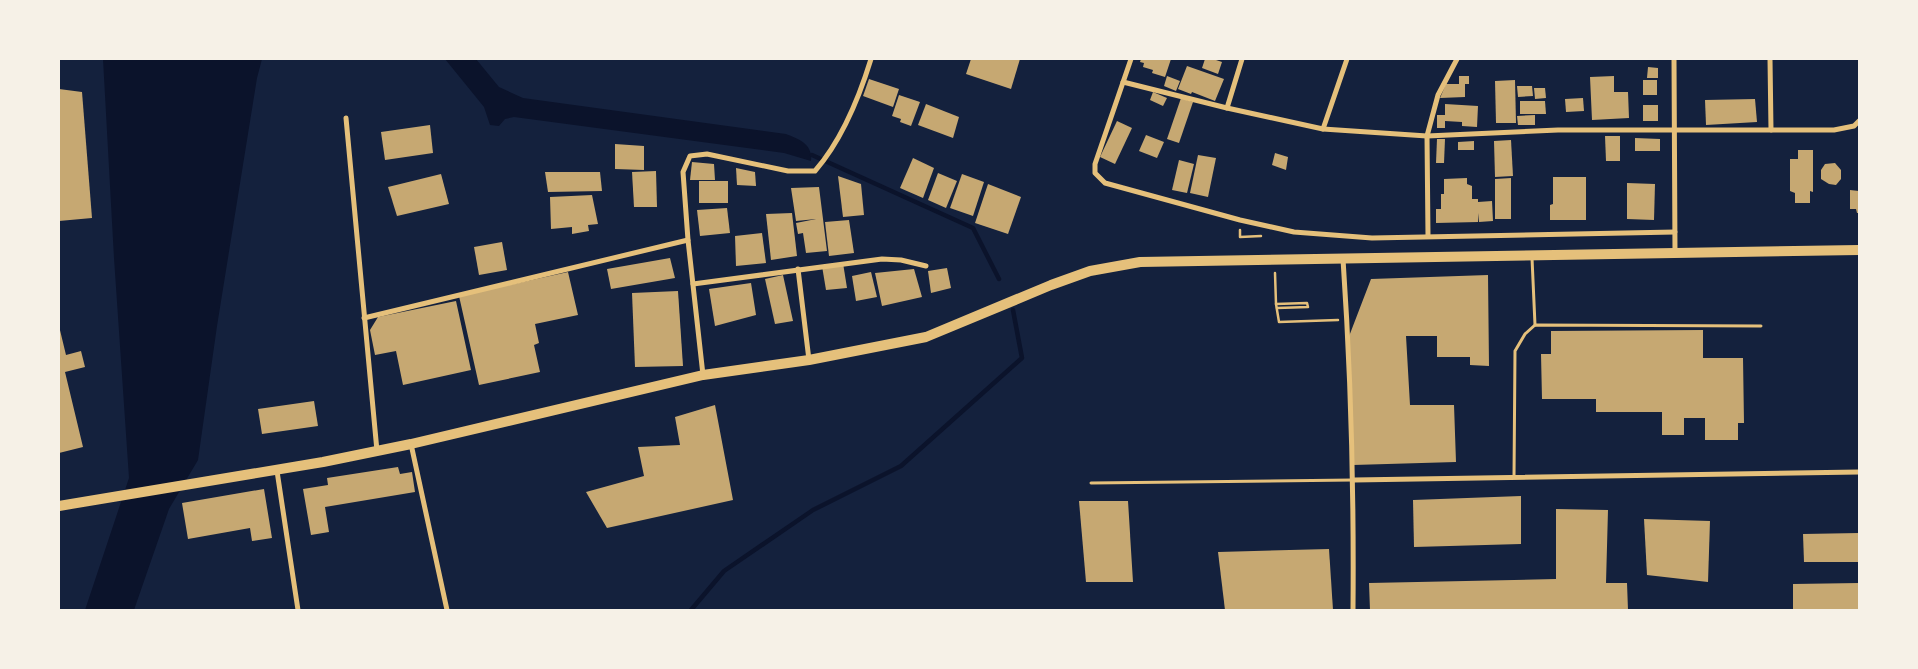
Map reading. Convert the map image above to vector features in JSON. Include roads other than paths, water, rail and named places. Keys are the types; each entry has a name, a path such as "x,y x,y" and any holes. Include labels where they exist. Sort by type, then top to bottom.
{"main road":[{"path":"59,506 193,482 277,471 377,452 703,374 809,360 926,336 1090,271 1140,262 1532,257 1859,250"}],"street":[{"path":"703,374 688,240 684,172 690,156 708,154 788,171 816,171 829,155 862,87 871,59"},
{"path":"1132,59 1094,164 1095,173 1106,183 1240,220 1294,232 1372,238 1675,232"},
{"path":"1227,108 1242,59"},
{"path":"1324,129 1347,59"},
{"path":"1428,236 1427,136 1438,94 1457,59"},
{"path":"1674,59 1676,254"},
{"path":"1770,59 1771,130"},
{"path":"1123,82 1227,108 1324,129 1427,136 1558,130 1834,130 1854,126 1859,121"},
{"path":"346,118 377,452"},
{"path":"364,318 688,240"},
{"path":"693,284 882,259 901,260 926,266"},
{"path":"1343,259 1354,480 1353,610"},
{"path":"798,269 809,360"},
{"path":"410,444 447,610"},
{"path":"277,471 298,610"},
{"path":"1354,480 1859,472"}],"lane":[{"path":"1532,257 1535,325"},
{"path":"1514,478 1515,351 1525,334 1535,325 1761,326"},
{"path":"1091,482 1354,480"}],"water":[{"path":"103,59 262,59 257,78 217,326 198,460 169,509 134,610 85,610 129,478"},
{"path":"445,59 476,59 499,87 523,98 786,134 800,140 807,146 810,150 811,161 784,153 514,117 505,119 499,126 490,125 484,107"}],"waterway":[{"path":"812,155 973,228 999,279"},
{"path":"691,610 724,571 813,510 901,466 1022,358 1013,310"}]}
